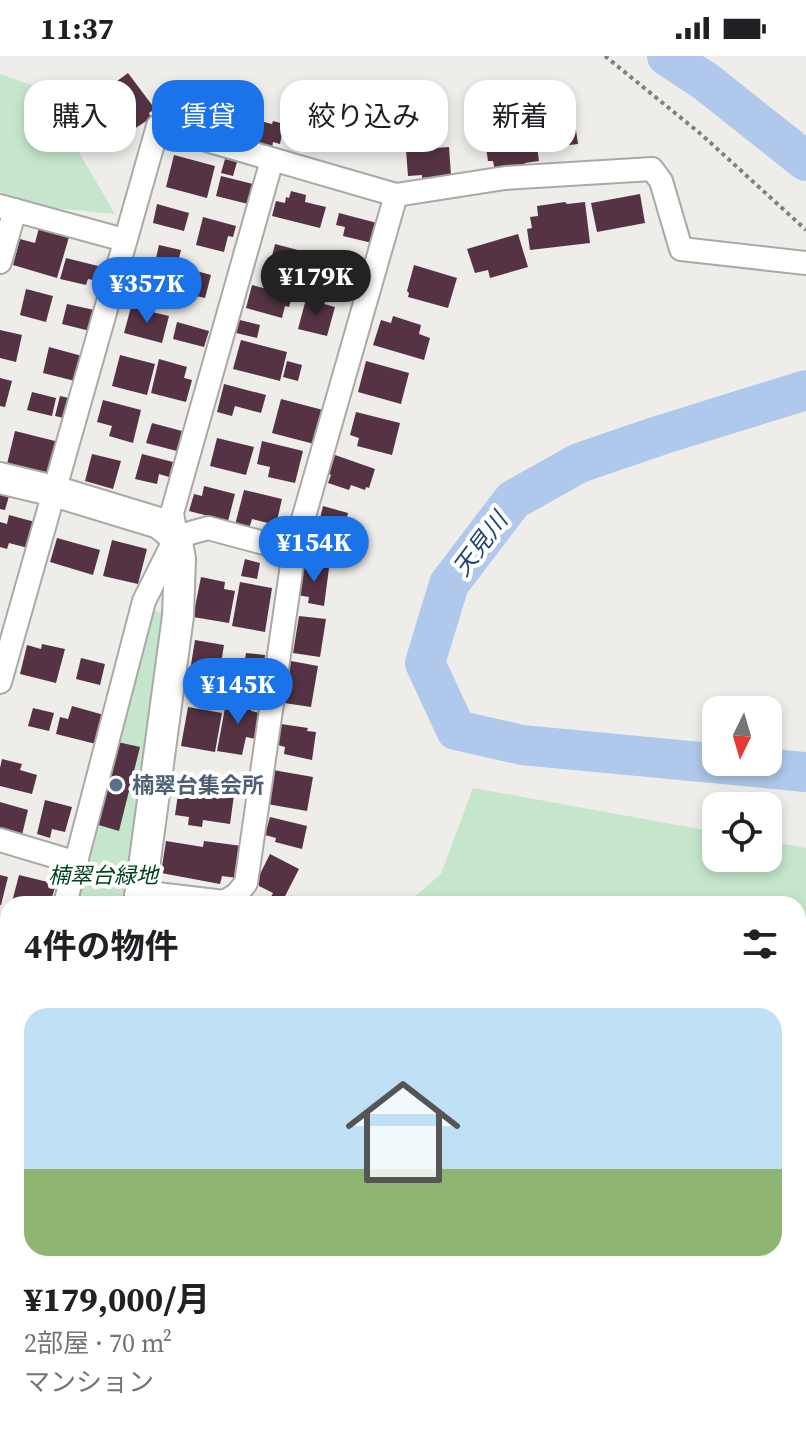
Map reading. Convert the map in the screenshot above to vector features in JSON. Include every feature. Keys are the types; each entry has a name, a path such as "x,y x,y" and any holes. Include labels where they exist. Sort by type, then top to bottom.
{"street":[{"path":"0,682 158,126 396,195 505,178 652,169 661,181 681,249 806,263"},
{"path":"140,896 178,616 180,559 172,513 272,160"},
{"path":"234,896 246,883 294,551 396,195"},
{"path":"0,262 7,208 124,240"},
{"path":"0,478 159,523 176,537"},
{"path":"67,896 144,601 176,537 208,528 294,551"},
{"path":"0,840 77,863"}],"path":[{"path":"605,56 702,135 806,230"}],"green space":[{"path":"0,74 24,83 24,152 79,152 115,214 54,208 0,192"},
{"name":"楠翠台緑地","path":"153,609 164,614 127,896 68,896 147,618"},
{"path":"473,788 702,829 702,872 782,872 782,844 806,848 806,896 415,896 441,874"}],"building":[{"path":"128,73 133,80 119,80"},
{"path":"136,84 152,105 151,118 136,128"},
{"path":"264,122 280,123 280,144 273,142 272,148 264,146"},
{"path":"448,147 451,175 408,176 406,152 448,152"},
{"path":"487,152 538,152 539,161 525,163 524,167 495,171 493,161 488,161"},
{"path":"174,155 215,166 207,198 166,187"},
{"path":"225,159 237,162 233,176 221,173"},
{"path":"221,176 253,184 248,204 216,196"},
{"path":"291,191 306,195 305,202 326,207 320,228 272,216 276,201 285,203"},
{"path":"640,194 645,223 597,232 591,203"},
{"path":"585,202 590,243 530,250 527,229 532,228 530,217 538,216 537,206"},
{"path":"157,204 189,213 184,231 153,223"},
{"path":"339,213 377,223 372,243 343,236 345,227 336,225"},
{"path":"203,217 236,226 233,237 228,236 224,252 196,245"},
{"path":"39,228 69,237 57,278 13,265 20,239 35,243"},
{"path":"518,234 528,267 490,278 488,270 475,273 467,249"},
{"path":"275,244 313,254 306,282 268,273"},
{"path":"159,245 181,250 172,286 152,281 149,291 128,286 135,257 155,262"},
{"path":"323,257 361,267 353,296 316,287"},
{"path":"66,258 102,267 98,281 88,279 86,285 60,279"},
{"path":"414,265 457,278 448,308 408,297"},
{"path":"182,267 211,275 205,298 183,293 184,287 177,285"},
{"path":"252,285 292,296 282,318 246,308"},
{"path":"26,289 53,296 46,322 20,315"},
{"path":"306,299 335,307 327,336 298,329"},
{"path":"67,304 99,311 94,332 62,324"},
{"path":"131,307 169,316 162,343 124,333"},
{"path":"393,316 421,325 419,334 430,338 424,360 373,345 381,320 391,323"},
{"path":"236,319 260,325 257,338 232,332"},
{"path":"177,322 209,331 204,347 173,339"},
{"path":"0,330 22,335 16,362 0,358"},
{"path":"241,340 287,352 280,381 233,369"},
{"path":"49,347 82,356 75,381 43,373"},
{"path":"120,355 155,364 147,395 112,386"},
{"path":"159,359 187,367 184,378 192,380 186,402 151,393"},
{"path":"287,361 302,365 298,381 283,377"},
{"path":"366,361 409,373 401,404 358,392"},
{"path":"0,378 12,381 5,407 0,406"},
{"path":"224,384 266,395 261,413 235,406 232,416 217,412"},
{"path":"32,392 56,398 52,416 27,410"},
{"path":"60,396 73,399 68,419 55,416"},
{"path":"281,399 323,410 314,444 272,433"},
{"path":"103,400 141,410 133,443 109,436 112,426 97,422"},
{"path":"356,412 400,423 392,455 357,446 359,438 350,435"},
{"path":"152,423 182,431 177,451 146,443"},
{"path":"15,431 59,442 51,476 7,464"},
{"path":"217,438 254,447 246,475 210,466"},
{"path":"262,441 303,451 295,483 268,477 270,467 257,464"},
{"path":"92,454 121,461 113,489 85,481"},
{"path":"142,454 173,462 169,477 159,474 157,484 135,479"},
{"path":"335,455 375,469 369,488 365,490 351,485 349,490 328,483"},
{"path":"204,486 235,494 228,521 189,511 194,494 202,496"},
{"path":"244,490 282,499 276,525 252,519 249,529 235,525"},
{"path":"0,494 9,496 5,510 0,509"},
{"path":"323,506 348,513 341,540 337,539 331,556 312,550"},
{"path":"9,515 35,522 28,548 9,543 7,549 0,547 0,522 7,524"},
{"path":"57,538 100,550 93,575 50,562"},
{"path":"112,540 147,549 138,584 103,576"},
{"path":"245,559 260,563 257,579 241,576"},
{"path":"302,564 329,568 324,606 308,603 309,597 297,595"},
{"path":"201,577 225,582 224,589 235,591 229,623 193,617"},
{"path":"240,582 272,588 265,632 232,626"},
{"path":"299,616 326,619 320,657 293,653"},
{"path":"195,640 224,645 218,682 189,677"},
{"path":"42,644 65,649 56,683 20,674 27,645 41,649"},
{"path":"246,653 265,655 261,690 225,686 229,658 245,660"},
{"path":"81,658 105,664 100,685 76,679"},
{"path":"291,661 318,666 311,707 284,703"},
{"path":"227,697 253,701 251,711 260,713 256,739 246,737 242,755 217,751"},
{"path":"72,706 104,715 96,744 56,734 60,717 68,719"},
{"path":"188,707 222,713 215,752 181,746"},
{"path":"33,708 54,713 49,731 28,726"},
{"path":"281,724 316,732 312,760 284,754 285,747 278,745"},
{"name":"楠翠台集会所","path":"113,741 140,747 119,831 92,823"},
{"path":"2,759 22,764 20,770 37,775 32,794 0,786"},
{"path":"273,770 313,777 307,811 267,804"},
{"path":"180,780 235,788 230,824 203,820 202,827 188,825 189,817 175,815"},
{"path":"45,800 72,807 65,832 52,829 50,838 37,834"},
{"path":"0,802 28,810 22,835 0,829"},
{"path":"270,817 307,826 302,849 275,842 276,838 265,835"},
{"path":"166,841 203,847 204,841 242,846 237,878 222,876 220,884 161,873"},
{"path":"270,854 299,869 285,896 272,896 273,893 256,882"},
{"path":"0,875 8,877 3,896 0,896"},
{"path":"19,875 56,884 52,896 14,896"}],"waterway":[{"name":"天見川","path":"667,56 705,81 806,161"},
{"name":"天見川","path":"806,390 579,463 513,500 449,584 425,663 456,730 522,745 806,772"}],"place":[{"name":"楠翠台集会所","path":"116,785"}]}
